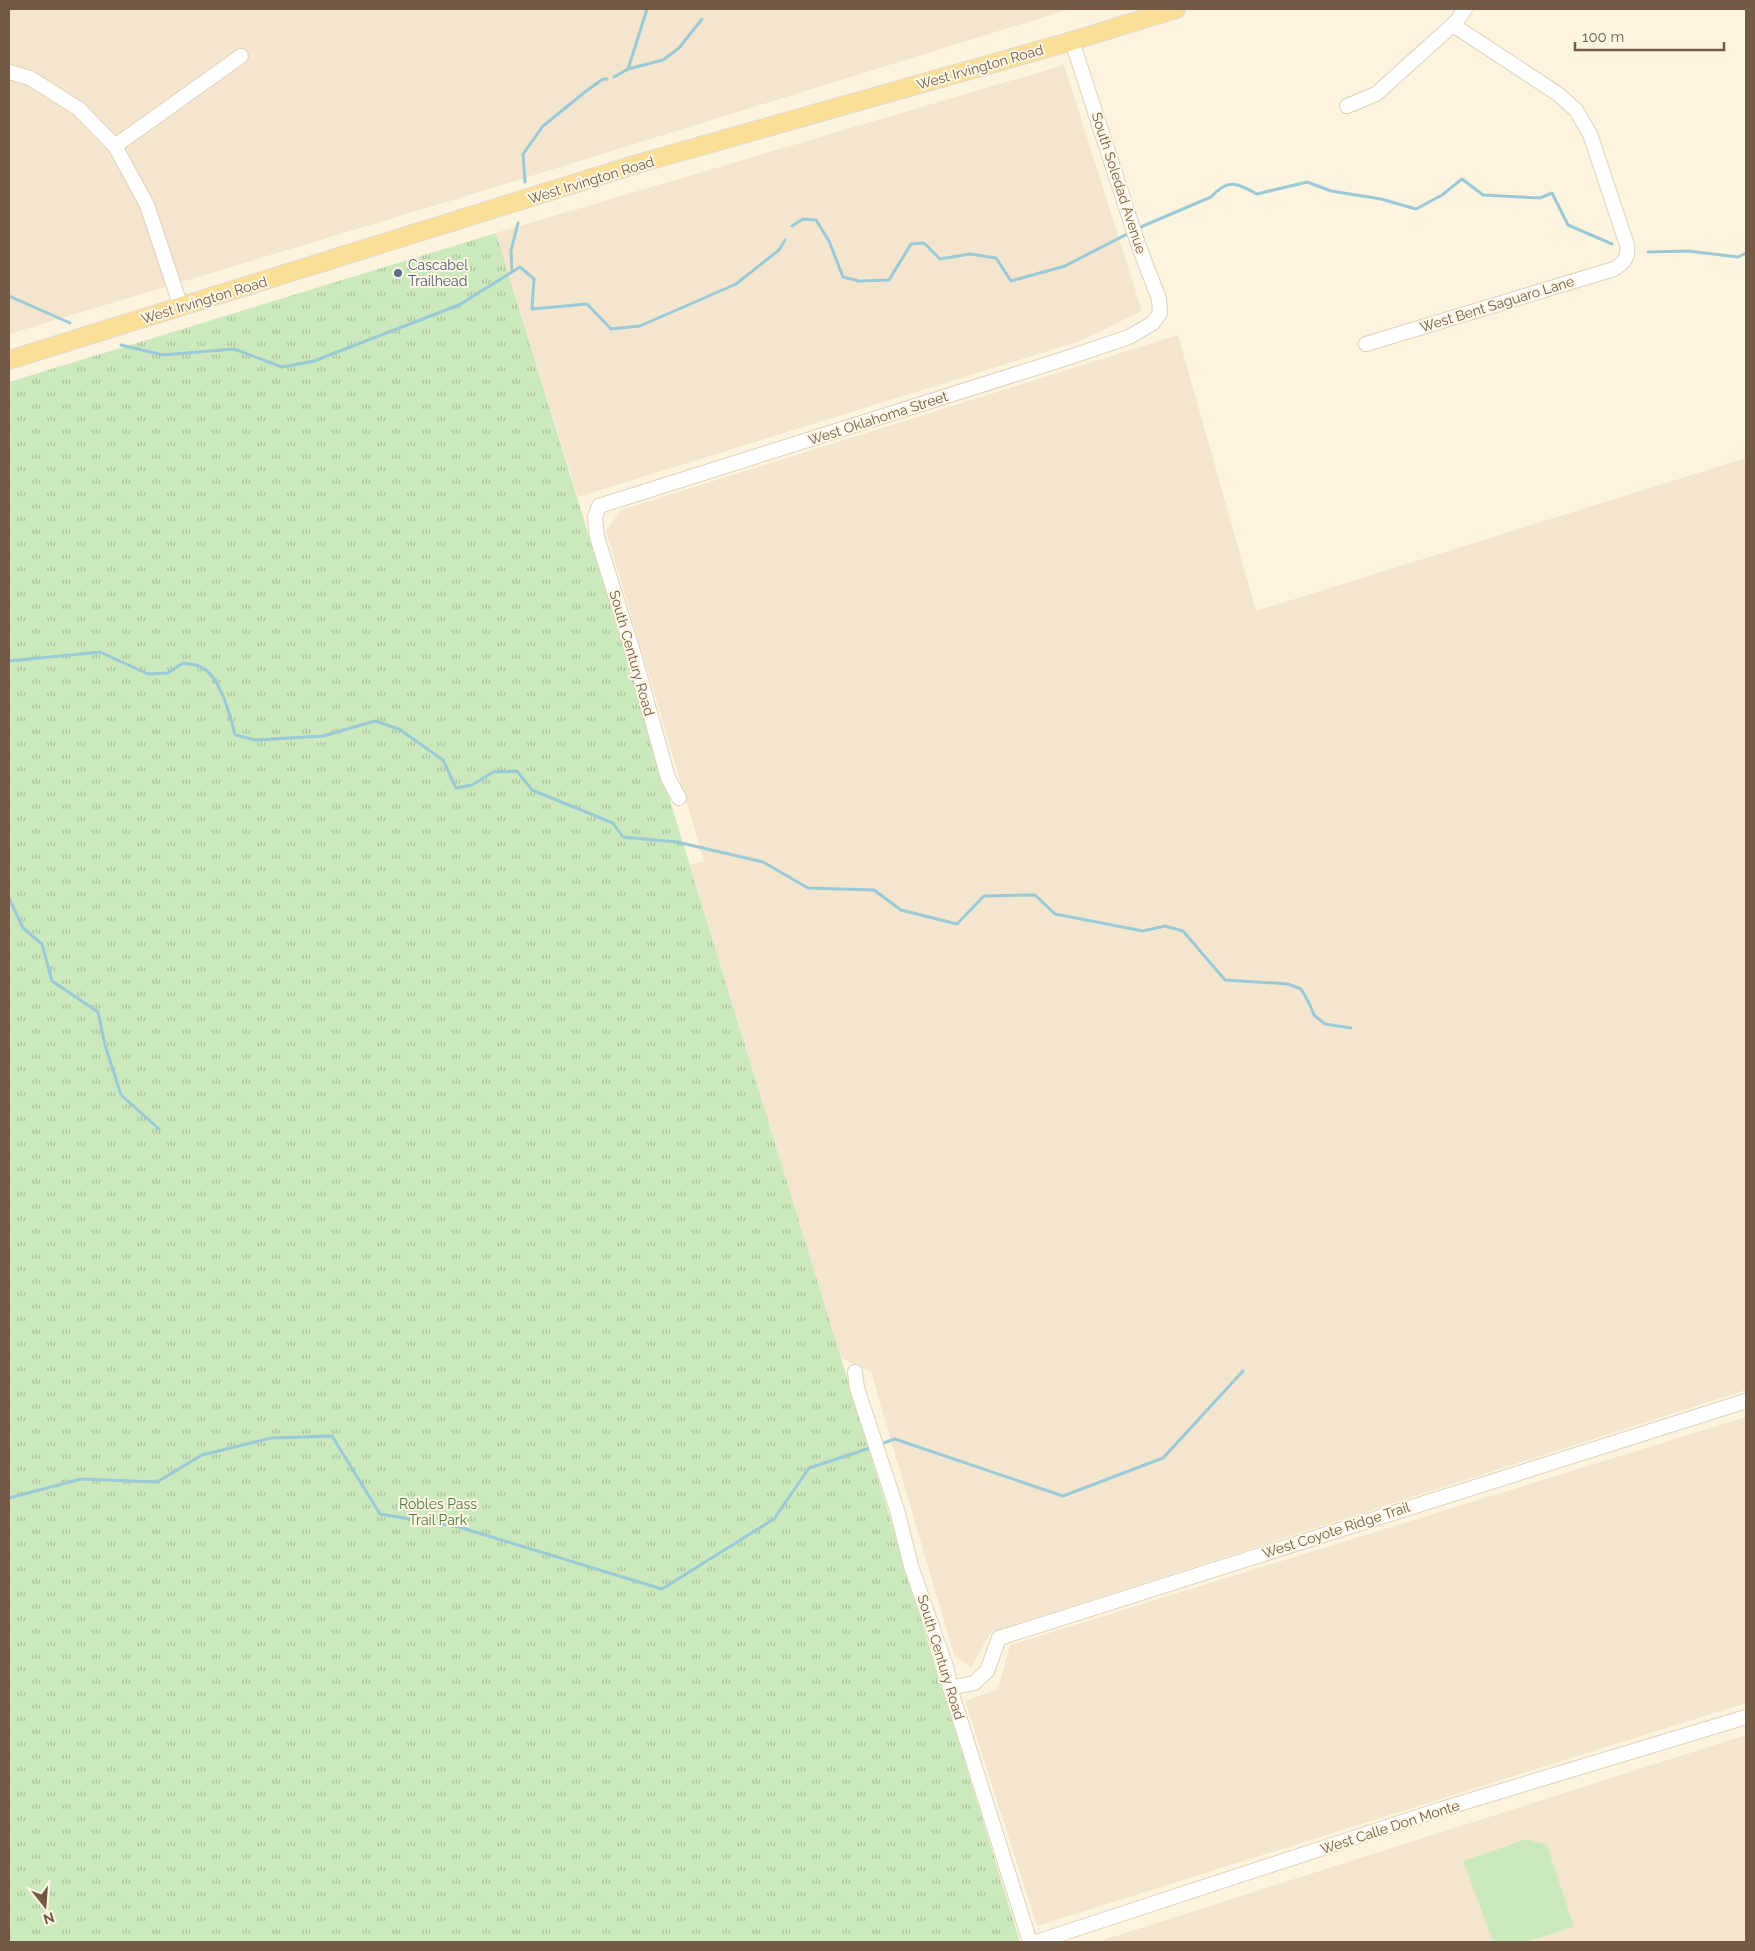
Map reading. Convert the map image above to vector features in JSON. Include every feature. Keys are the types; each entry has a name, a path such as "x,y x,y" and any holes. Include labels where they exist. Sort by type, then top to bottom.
{"main road":[{"name":"West Irvington Road","path":"9,360 637,164 1072,41 1176,9"}],"street":[{"path":"1347,106 1376,94 1453,25 1465,9"},
{"name":"West Bent Saguaro Lane","path":"1366,344 1614,269 1625,261 1628,251 1590,134 1576,110 1558,94 1453,25"},
{"name":"South Soledad Avenue","path":"1072,41 1138,244 1159,299 1160,313 1154,323"},
{"path":"115,146 241,56"},
{"path":"9,72 30,78 78,109 115,146 147,205 180,307"},
{"name":"West Oklahoma Street","path":"599,506 1067,358 1129,336 1154,323"},
{"name":"South Century Road","path":"599,506 595,517 597,537 634,656 668,778 680,798"},
{"name":"South Century Road","path":"855,1372 869,1427 906,1540 911,1566 946,1670 1030,1942"},
{"name":"West Coyote Ridge Trail","path":"950,1688 974,1683 987,1671 999,1638 1746,1401"},
{"name":"West Calle Don Monte","path":"1036,1942 1442,1809 1746,1717"}],"shaded area":[{"path":"9,9 1070,9 486,190 9,334"},
{"path":"1064,65 1142,311 1080,341 578,497 496,233"},
{"path":"1178,335 1256,611 1746,458 1746,1390 991,1632 971,1668 954,1655 871,1372 841,1358 690,865 704,861 606,531 621,510"},
{"path":"1746,1417 1746,1703 1037,1926 965,1701 998,1689 1010,1645"},
{"path":"1746,1735 1746,1942 1097,1942"}],"green space":[{"name":"Robles Pass Trail Park","path":"496,233 1020,1942 9,1942 9,382"},
{"path":"1527,1839 1547,1845 1574,1927 1525,1942 1493,1942 1463,1861"}],"waterway":[{"path":"614,77 628,69 647,9"},
{"path":"628,69 663,60 679,48 702,19"},
{"path":"525,182 523,154 543,126 585,92 603,79 607,79"},
{"path":"1136,229 1211,197 1223,187 1233,184 1257,194 1307,182 1331,191 1381,199 1416,209 1442,195 1462,179 1483,195 1540,198 1552,193 1568,225 1612,244"},
{"path":"792,226 803,219 816,220 829,241 843,277 859,281 889,280 911,244 924,243 940,259 970,254 996,258 1011,281 1065,266 1131,232"},
{"path":"512,272 511,251 518,223"},
{"path":"121,345 163,355 234,349 282,367 314,361 459,305 520,267 534,279 532,309 587,304 611,329 640,326 736,284 779,250 785,240"},
{"path":"1648,252 1688,251 1738,257 1746,253"},
{"path":"9,296 70,323"},
{"path":"9,661 100,652 148,674 168,673 183,663 197,665 206,670 218,686 227,706 235,735 256,740 323,736 375,721 399,729 443,760 456,788 472,785 493,772 517,771 532,790 613,823 623,837 677,842 763,862 808,888 874,890 901,910 957,924 984,896 1035,895 1055,914 1143,931 1165,926 1183,931 1225,980 1288,984 1301,989 1314,1015 1325,1024 1351,1028"},
{"path":"9,898 23,928 42,944 52,981 98,1012 105,1045 121,1095 159,1129"},
{"path":"878,1445 895,1439 1063,1496 1163,1458 1243,1371"},
{"path":"9,1498 81,1479 157,1482 202,1455 271,1438 332,1436 380,1514 459,1527 662,1589 774,1519 809,1468 873,1447"}],"place":[{"name":"Cascabel Trailhead","path":"398,273"}]}
